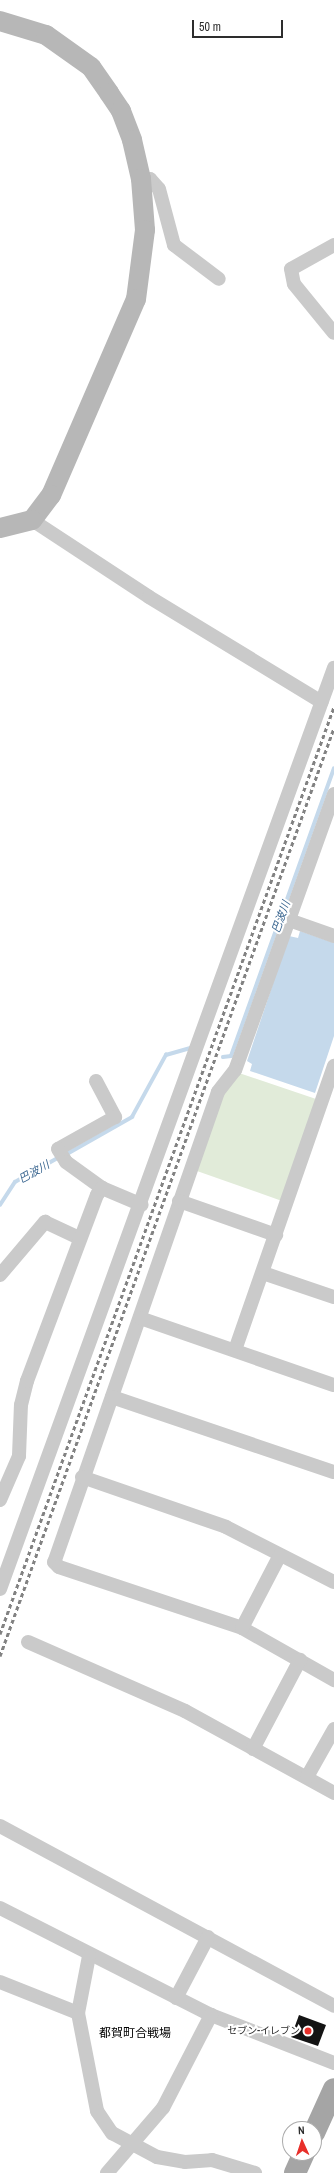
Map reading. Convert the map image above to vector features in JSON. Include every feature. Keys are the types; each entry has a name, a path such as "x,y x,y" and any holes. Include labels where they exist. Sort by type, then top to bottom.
{"main road":[{"path":"319,2121 334,2089"},
{"path":"295,2173 300,2161"}],"street":[{"path":"0,21 46,35 91,67 121,111 141,180 144,257 136,299 51,494 32,520 0,528"},
{"path":"141,180 150,179 159,189 174,245 219,279"},
{"path":"334,245 291,269 294,284 334,333"},
{"path":"32,520 149,598 322,702"},
{"path":"0,1589 142,1205 334,668"},
{"path":"334,794 235,1070 218,1092 112,1397 55,1551 56,1564 242,1628 334,1680"},
{"path":"289,920 334,936"},
{"path":"235,1350 334,1066"},
{"path":"96,1081 115,1117 58,1148 66,1162 102,1188 142,1205"},
{"path":"0,1500 19,1456 21,1405 27,1381 79,1238 102,1188"},
{"path":"179,1201 276,1235"},
{"path":"2,1268 45,1222 79,1238"},
{"path":"263,1273 334,1297"},
{"path":"140,1318 334,1385"},
{"path":"112,1397 334,1472"},
{"path":"82,1477 226,1526 334,1582"},
{"path":"242,1628 280,1555"},
{"path":"28,1642 185,1711 334,1793"},
{"path":"253,1748 300,1660"},
{"path":"307,1777 334,1729"},
{"path":"0,1826 334,2006"},
{"path":"0,1908 89,1956 211,2015 334,2063"},
{"path":"176,1998 208,1937"},
{"path":"89,1956 78,2013 96,2111 112,2133 132,2146 158,2157 185,2162 212,2160 256,2173"},
{"path":"0,1982 78,2013"},
{"path":"107,2173 124,2150 132,2146 163,2108 211,2015"}],"green space":[{"path":"239,1073 316,1099 282,1201 197,1171 223,1096"}],"water":[{"path":"300,931 334,943 334,1036 315,1093 250,1071 252,1064 247,1061 289,936 298,938"}],"building":[{"name":"セブン-イレブン","path":"299,2015 326,2025 318,2046 291,2037"}],"waterway":[{"name":"巴波川","path":"223,1057 231,1056 334,769"},
{"name":"巴波川","path":"67,1154 132,1117 166,1055 190,1048"},
{"name":"巴波川","path":"0,1205 15,1182 56,1159"}],"railway":[{"path":"0,1634 334,707"},
{"path":"0,1656 334,728"}],"place":[{"name":"セブン-イレブン","path":"308,2031"}],"district":[{"name":"都賀町合戦場","path":"135,2034"}]}
